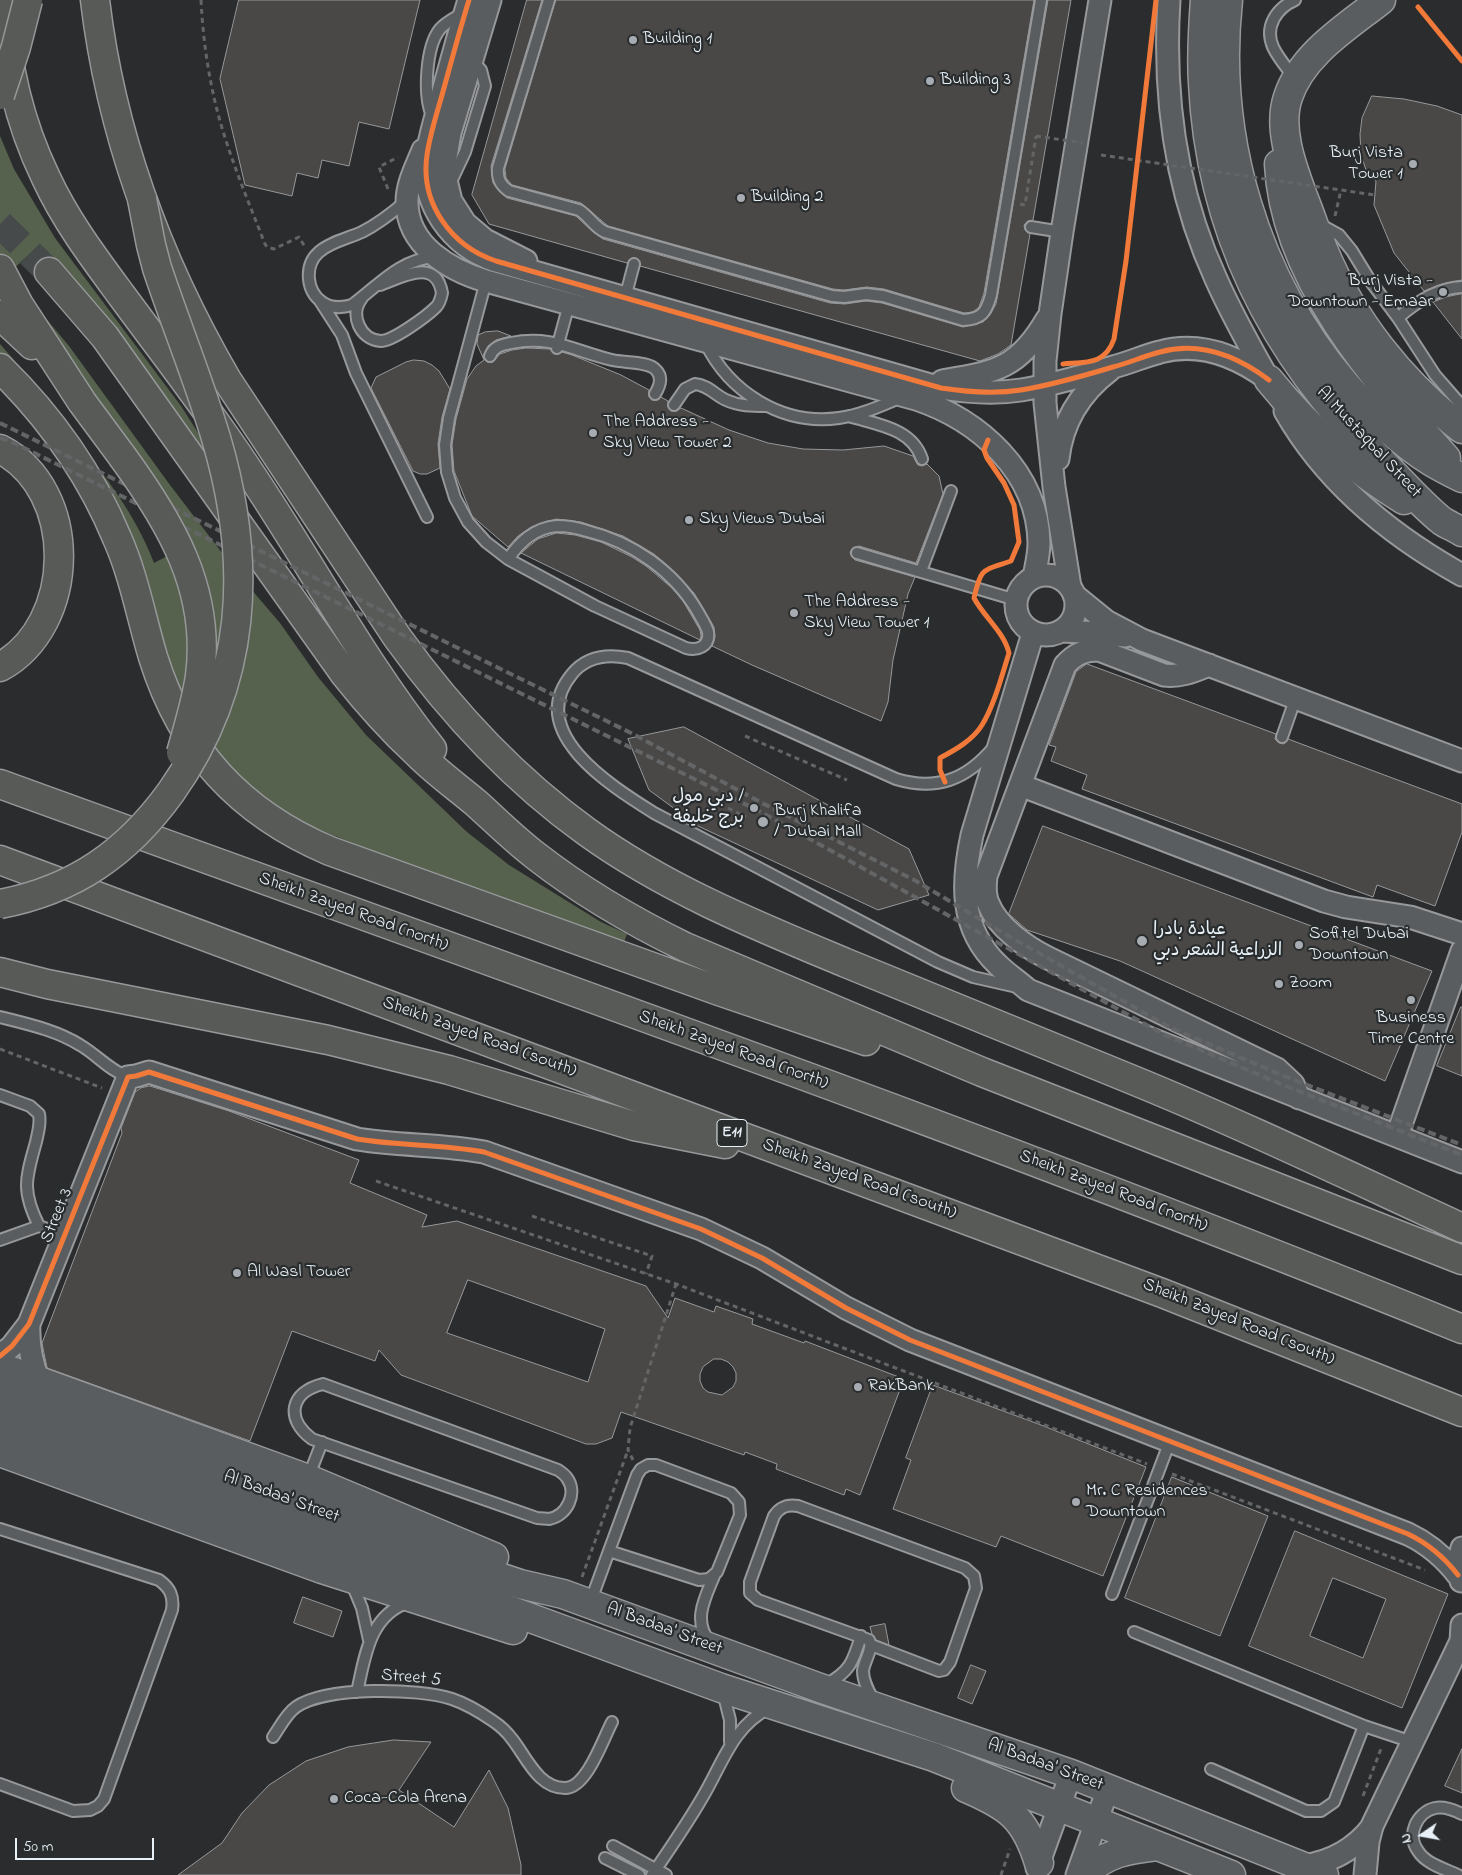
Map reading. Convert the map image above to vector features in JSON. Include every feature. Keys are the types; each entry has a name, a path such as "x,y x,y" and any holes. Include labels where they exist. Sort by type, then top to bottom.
{"highway":[{"path":"3,0 6,45 17,101 36,155 59,203 87,248 244,463 383,683 412,724 476,803"},
{"path":"0,95 16,47 28,0"},
{"path":"0,904 36,896 71,881 112,856 134,837 170,793 198,750 221,695 236,630 239,571 234,517 223,464 199,386 157,268 142,199 114,105 94,0"},
{"path":"142,199 171,274 207,346 227,380 371,599 424,675 453,710 516,776 588,833 665,881 794,942 1218,1116 1462,1228"},
{"path":"0,269 19,305 82,402 153,500 178,542 193,585 200,629 200,674 192,718 170,793"},
{"path":"48,272 110,344 366,702 418,755 476,803 501,828 549,866 607,906 685,946 982,1072 1462,1260"},
{"path":"0,315 31,345 82,402"},
{"path":"0,368 33,401 50,422 95,490 114,530 127,564 158,673 182,727 207,763 221,779 254,808 290,832 330,851 719,991 938,1066 966,1072 982,1072"},
{"path":"0,449 19,462 41,489 54,520 60,558 58,579 53,599 45,618 34,636 25,646 1,666"},
{"name":"Sheikh Zayed Road (north)","path":"0,784 845,1091 1159,1209 1462,1329"},
{"name":"Sheikh Zayed Road (south)","path":"0,860 1162,1293 1462,1412"},
{"path":"0,972 47,984 328,1040 449,1070 634,1126 798,1157"}],"main road":[{"name":"Al Mustaqbal Street","path":"1206,0 1202,38 1203,83 1214,171 1225,215 1258,298 1279,337 1331,409 1361,442 1452,526"},
{"name":"Al Mustaqbal Street","path":"1228,0 1225,54 1230,121 1243,187 1270,267 1289,304 1311,340 1366,408 1397,436 1431,461 1462,477"},
{"path":"1380,0 1324,46 1296,80 1288,96 1278,144 1282,190 1294,236 1305,265 1337,322 1368,368 1402,410 1462,477"},
{"path":"1284,114 1286,137 1297,181 1324,219 1323,249 1342,289 1375,342 1410,383 1462,429"},
{"path":"1269,380 1312,429 1354,466 1387,489 1452,526"},
{"path":"0,1367 308,1479 520,1568 549,1583 563,1594"},
{"name":"Al Badaa' Street","path":"0,1396 472,1568 520,1584 563,1594 593,1594 717,1650 820,1688 1070,1774 1314,1871"},
{"name":"Al Badaa' Street","path":"0,1423 721,1688 934,1757 1231,1875"},
{"path":"0,1452 348,1578 532,1636 550,1639 586,1638"},
{"path":"934,1757 949,1780 995,1801 1012,1813 1031,1840 1037,1869"},
{"path":"1084,1875 1100,1861 1113,1854 1124,1850 1160,1846"}],"street":[{"path":"490,0 448,142 445,163 447,189 457,213 474,232 485,240 522,258 544,275"},
{"path":"1100,0 1062,232 1045,361 1045,402 1054,487 1072,591 1076,606 1074,616 1069,624 1062,631 1053,635 1033,632 1025,627 1019,619 1016,600 1026,582 1034,577 1047,575 1060,578 1072,591 1106,621 1142,640 1462,761"},
{"path":"1093,44 1110,0"},
{"path":"1169,0 1167,34 1168,86 1174,137 1194,221 1215,278 1302,439 1316,457 1346,491 1389,528 1417,548 1462,575"},
{"path":"467,5 434,125 427,155 426,172 428,189 434,206 452,235 480,255 923,384 960,391 1020,390 1114,367 1162,351 1180,348 1219,352 1254,368 1269,380"},
{"path":"434,125 412,177 407,201 412,226 424,244 436,257 451,267 486,281 904,396 931,404 961,419 988,440 1012,464 1025,486 1034,510 1039,544 1034,577"},
{"path":"486,281 493,260"},
{"path":"629,299 652,326"},
{"path":"923,384 984,373 1013,361 1024,353 1050,314"},
{"path":"1054,487 1059,446 1073,410 1098,379 1114,367"},
{"path":"1062,631 1102,633 1142,640"},
{"path":"1033,632 972,835 965,866 964,893 970,919 981,943 997,964 1028,990 1462,1162"},
{"path":"1209,665 1183,675 1164,675 1099,650 1080,653 1065,665 1060,673 986,876 987,902 992,913 1014,936 1042,956 1278,1069 1293,1084 1299,1098"},
{"path":"1020,784 1324,901 1346,907 1410,916 1462,934"},
{"path":"1397,1136 1462,951"},
{"path":"125,1086 134,1077 152,1072 357,1139 385,1144 460,1147 484,1152 701,1228 732,1242 846,1308 910,1340 1408,1534 1423,1541 1436,1551 1461,1582"},
{"name":"Street 3","path":"0,1356 12,1346 30,1324 125,1086"},
{"name":"Street 3","path":"30,1324 29,1348 34,1370 39,1381"},
{"path":"1461,1582 1458,1557 1462,1548"},
{"path":"1314,1871 1347,1851 1365,1836 1372,1826 1462,1635"},
{"path":"1037,1869 1070,1774"},
{"path":"1077,1875 1108,1789"},
{"path":"1365,1875 1368,1842 1372,1826"}],"lane":[{"path":"549,0 498,168 500,184 509,191 579,210 596,227 605,232 832,296 844,297 866,294 883,296 963,320 973,320 982,315 988,306 991,296 1041,0"},
{"path":"1295,0 1276,13 1271,24 1270,35 1272,46 1296,80"},
{"path":"407,201 374,226 320,251 312,260 309,281 314,294 327,305 344,307 352,304 401,266 418,260 436,257"},
{"path":"1324,219 1328,228 1339,235 1398,318 1434,375 1462,406"},
{"path":"1031,228 1062,232"},
{"path":"629,299 634,264"},
{"path":"425,272 438,279 442,293 437,306 398,336 390,340 381,341 372,339 359,328 356,319 356,310 359,302 368,292 411,274 425,272"},
{"path":"486,281 448,418 445,445 447,472 455,498 468,522 486,542 508,558 595,606 686,648 694,650 701,648 707,642 706,626 694,605 679,586 643,555 622,543 585,530 557,526 537,531 526,538 520,542 508,558"},
{"path":"1398,318 1425,298 1462,287"},
{"path":"320,300 342,335 352,364 427,518"},
{"path":"558,346 569,304"},
{"path":"490,356 497,346 545,340 558,346 614,360 649,365 655,368 661,381 656,394"},
{"path":"705,341 730,380 767,406 787,414 807,418 828,419 848,416 876,408 904,396"},
{"path":"674,405 685,389 695,384 706,387 734,403 767,406"},
{"path":"848,416 906,435 919,450 922,459"},
{"path":"921,571 951,490"},
{"path":"857,553 1016,600"},
{"path":"1002,736 986,756 962,775 933,785 908,783 628,658 613,655 598,657 585,663 573,672 564,684 559,698 558,713 561,728 567,741 577,753 613,785 654,813 938,962 973,977 1028,990"},
{"path":"1282,737 1296,697"},
{"path":"0,1017 47,1030 79,1044 112,1068 125,1086"},
{"path":"0,1095 30,1106 39,1114 40,1127 27,1173 26,1186 30,1210 39,1226"},
{"path":"0,1240 39,1226 66,1235"},
{"path":"323,1384 558,1470 568,1478 572,1491 570,1504 562,1514 550,1519 537,1518 322,1442 312,1439 302,1431 296,1420 295,1407 300,1395 310,1387 323,1384"},
{"path":"1112,1594 1170,1441"},
{"path":"308,1479 322,1442"},
{"path":"593,1594 637,1475 641,1469 648,1465 656,1465 730,1493 739,1502 740,1515 700,1612 700,1622 707,1640 717,1650"},
{"path":"871,1645 939,1672 944,1670 950,1662 976,1588 974,1576 965,1568 807,1509 791,1505 784,1506 774,1516 750,1582 750,1593 758,1600 871,1641 864,1664 864,1678 869,1692 878,1707"},
{"path":"0,1529 159,1580 171,1592 173,1601 172,1610 104,1799 98,1806 90,1810 73,1811 0,1784"},
{"path":"609,1551 698,1580 709,1579 714,1576"},
{"path":"348,1578 362,1608 370,1640"},
{"path":"357,1692 370,1640 384,1618 405,1604 418,1600"},
{"path":"1134,1632 1364,1726 1412,1742"},
{"path":"820,1688 837,1679 846,1671 854,1660 861,1636"},
{"path":"721,1688 730,1720 730,1742"},
{"name":"Street 5","path":"273,1737 290,1712 304,1702 325,1695 357,1692 429,1694 452,1699 474,1708 494,1721 512,1738 531,1768 543,1780 555,1786 566,1788 577,1785 584,1777 612,1722"},
{"path":"654,1872 702,1799 730,1742 754,1717 774,1706"},
{"path":"1211,1769 1306,1810 1321,1811 1334,1802 1364,1726"},
{"path":"1458,1875 1427,1860 1417,1851 1413,1838 1415,1824 1424,1813 1436,1808 1450,1809 1462,1814"},
{"path":"613,1846 654,1872 666,1875"},
{"path":"605,1858 639,1875"}],"path":[{"path":"200,0 209,74 220,121 265,244 267,247 274,249 299,237 312,260"},
{"path":"1007,202 1025,205 1036,136 1083,143"},
{"path":"1101,155 1375,195"},
{"path":"1138,164 1139,155"},
{"path":"1324,219 1341,190"},
{"path":"745,736 847,780"},
{"path":"728,808 746,818"},
{"path":"0,1049 125,1086"},
{"path":"376,1181 676,1284 1430,1572"},
{"path":"532,1216 652,1256 646,1274"},
{"path":"593,1594 581,1581 628,1450 630,1428 676,1284"},
{"path":"628,1450 633,1461 641,1469"}],"green space":[{"path":"0,136 14,169 55,238 181,406 251,516 295,591 70,286 36,248 7,275 0,267"},
{"path":"23,291 69,346 170,485 239,575 280,623 318,677 366,735 467,832 509,865 601,922 627,934 624,942 370,850 308,825 270,804 240,783 172,702 116,547 0,364 0,344 78,441 115,491 137,526 154,563 192,543"}],"building":[{"path":"239,0 420,0 389,129 359,122 349,166 322,160 318,178 297,173 292,196 245,185 220,79"},
{"path":"527,0 542,0 491,166 493,183 507,198 576,216 603,239 830,303 845,304 866,301 882,303 963,327 983,322 990,315 996,304 1048,0 1071,0 1033,220 1028,221 1024,225 1025,230 1030,234 1011,345 998,354 980,361 640,266 640,262 636,258 632,258 627,263 489,224 472,195"},
{"path":"556,0 1034,0 984,293 979,307 973,312 964,313 884,289 867,287 844,290 833,289 608,226 581,203 512,185 506,178 505,169"},
{"path":"1372,96 1404,99 1437,106 1462,115 1462,280 1442,284 1424,291 1394,253 1374,205 1376,181 1367,173 1361,155 1360,134 1362,118"},
{"path":"1462,294 1462,339 1433,302"},
{"path":"498,331 511,336 496,340 488,346 483,356 487,362 493,362 500,354 526,348 550,349 555,354 562,352 621,375 649,390 649,397 652,400 658,400 661,397 668,401 668,407 671,411 681,408 729,430 768,443 803,449 843,450 884,446 913,456 918,465 927,464 939,476 943,494 916,563 859,546 853,548 850,552 855,560 915,577 908,594 893,660 888,702 881,721 712,646 715,637 714,627 694,593 654,554 623,536 581,522 556,519 531,527 518,536 508,547 472,516 454,471 452,445 456,419 467,379 476,366 484,360 477,344 478,335 485,332"},
{"path":"414,360 424,361 432,365 439,371 450,389 442,417 438,444 440,468 427,474 413,471 371,388 376,377"},
{"path":"557,533 575,535 601,542 646,566 672,588 683,601 700,630 700,640 521,553 538,539"},
{"path":"1087,664 1276,734 1275,739 1279,743 1284,744 1288,739 1462,804 1462,832 1435,906 1377,885 1373,897 1082,789 1087,775 1051,761 1056,747 1049,745 1076,672"},
{"name":"دبي مول / برج خليفة","path":"684,727 909,849 929,895 878,910 698,826 649,790 628,739"},
{"path":"1043,826 1432,971 1385,1081 1120,961 1027,930 1009,914"},
{"path":"1462,1007 1462,1076 1437,1066"},
{"path":"150,1086 229,1111 359,1160 350,1183 427,1215 422,1227 457,1221 646,1286 668,1318 675,1298 714,1312 716,1306 753,1319 752,1324 804,1343 805,1341 904,1379 860,1495 846,1489 844,1495 776,1469 777,1464 745,1452 744,1455 621,1412 612,1438 596,1444 586,1444 401,1375 379,1350 375,1361 292,1331 250,1441 47,1368 42,1343 122,1133 121,1128 135,1092","holes":["468,1280 605,1329 588,1382 447,1333","714,1359 728,1362 736,1373 736,1381 733,1387 722,1395 708,1392 703,1388 700,1381 703,1367"]},
{"path":"933,1385 1146,1467 1103,1576 1001,1536 996,1547 893,1509 911,1460 906,1458"},
{"path":"1172,1477 1268,1516 1220,1636 1125,1598"},
{"path":"1295,1531 1448,1594 1402,1708 1249,1646","holes":["1333,1578 1386,1599 1363,1658 1310,1636"]},
{"path":"303,1597 342,1611 333,1637 294,1623"},
{"path":"885,1624 889,1645 876,1640 870,1627"},
{"path":"971,1665 986,1671 972,1704 958,1698"},
{"name":"Coca-Cola Arena","path":"394,1740 431,1742 399,1790 454,1827 489,1770 508,1808 521,1865 521,1875 178,1875 222,1843 242,1813 269,1785 306,1761 348,1747"},
{"path":"1462,1749 1462,1793 1445,1786"}],"tunnel":[{"path":"0,224 49,272"}],"railway":[{"path":"0,423 631,733 764,804 916,881 1171,1028 1284,1076 1462,1145"},
{"path":"0,438 10,441 761,812 1163,1034 1283,1085 1462,1155"}],"cycle path":[{"path":"469,0 432,130 426,173 428,190 442,220 465,245 480,254 496,261 941,388 981,392 1021,390 1079,377 1160,352 1189,348 1218,353 1231,358 1257,371 1269,380"},
{"path":"1063,364 1087,362 1100,358 1105,354 1114,339 1126,261 1156,0"},
{"path":"1418,7 1462,61"},
{"path":"945,782 940,770 940,758 969,740 982,725 994,700 1009,653 1003,638 974,598 981,575 988,569 1011,561 1019,542 1014,505 1004,483 987,458 984,450 988,440"},
{"path":"0,1356 12,1346 29,1324 128,1077 149,1072 357,1139 484,1152 701,1229 762,1258 846,1308 910,1340 1408,1534 1436,1552 1458,1575"}],"place":[{"name":"Building 1","path":"633,40"},
{"name":"Building 3","path":"930,81"},
{"name":"Burj Vista Tower 1","path":"1413,164"},
{"name":"Building 2","path":"741,198"},
{"name":"Burj Vista - Downtown - Emaar","path":"1443,292"},
{"name":"The Address - Sky View Tower 2","path":"593,433"},
{"name":"Sky Views Dubai","path":"689,520"},
{"name":"The Address - Sky View Tower 1","path":"794,613"},
{"name":"دبي مول / برج خليفة","path":"754,808"},
{"name":"Burj Khalifa / Dubai Mall","path":"763,822"},
{"name":"عيادة بادرا الزراعية الشعر دبي","path":"1142,941"},
{"name":"Sofitel Dubai Downtown","path":"1299,945"},
{"name":"Zoom","path":"1279,984"},
{"name":"Business Time Centre","path":"1411,1000"},
{"name":"Al Wasl Tower","path":"237,1273"},
{"name":"RakBank","path":"858,1387"},
{"name":"Mr. C Residences Downtown","path":"1076,1502"},
{"name":"Coca-Cola Arena","path":"334,1799"}]}
